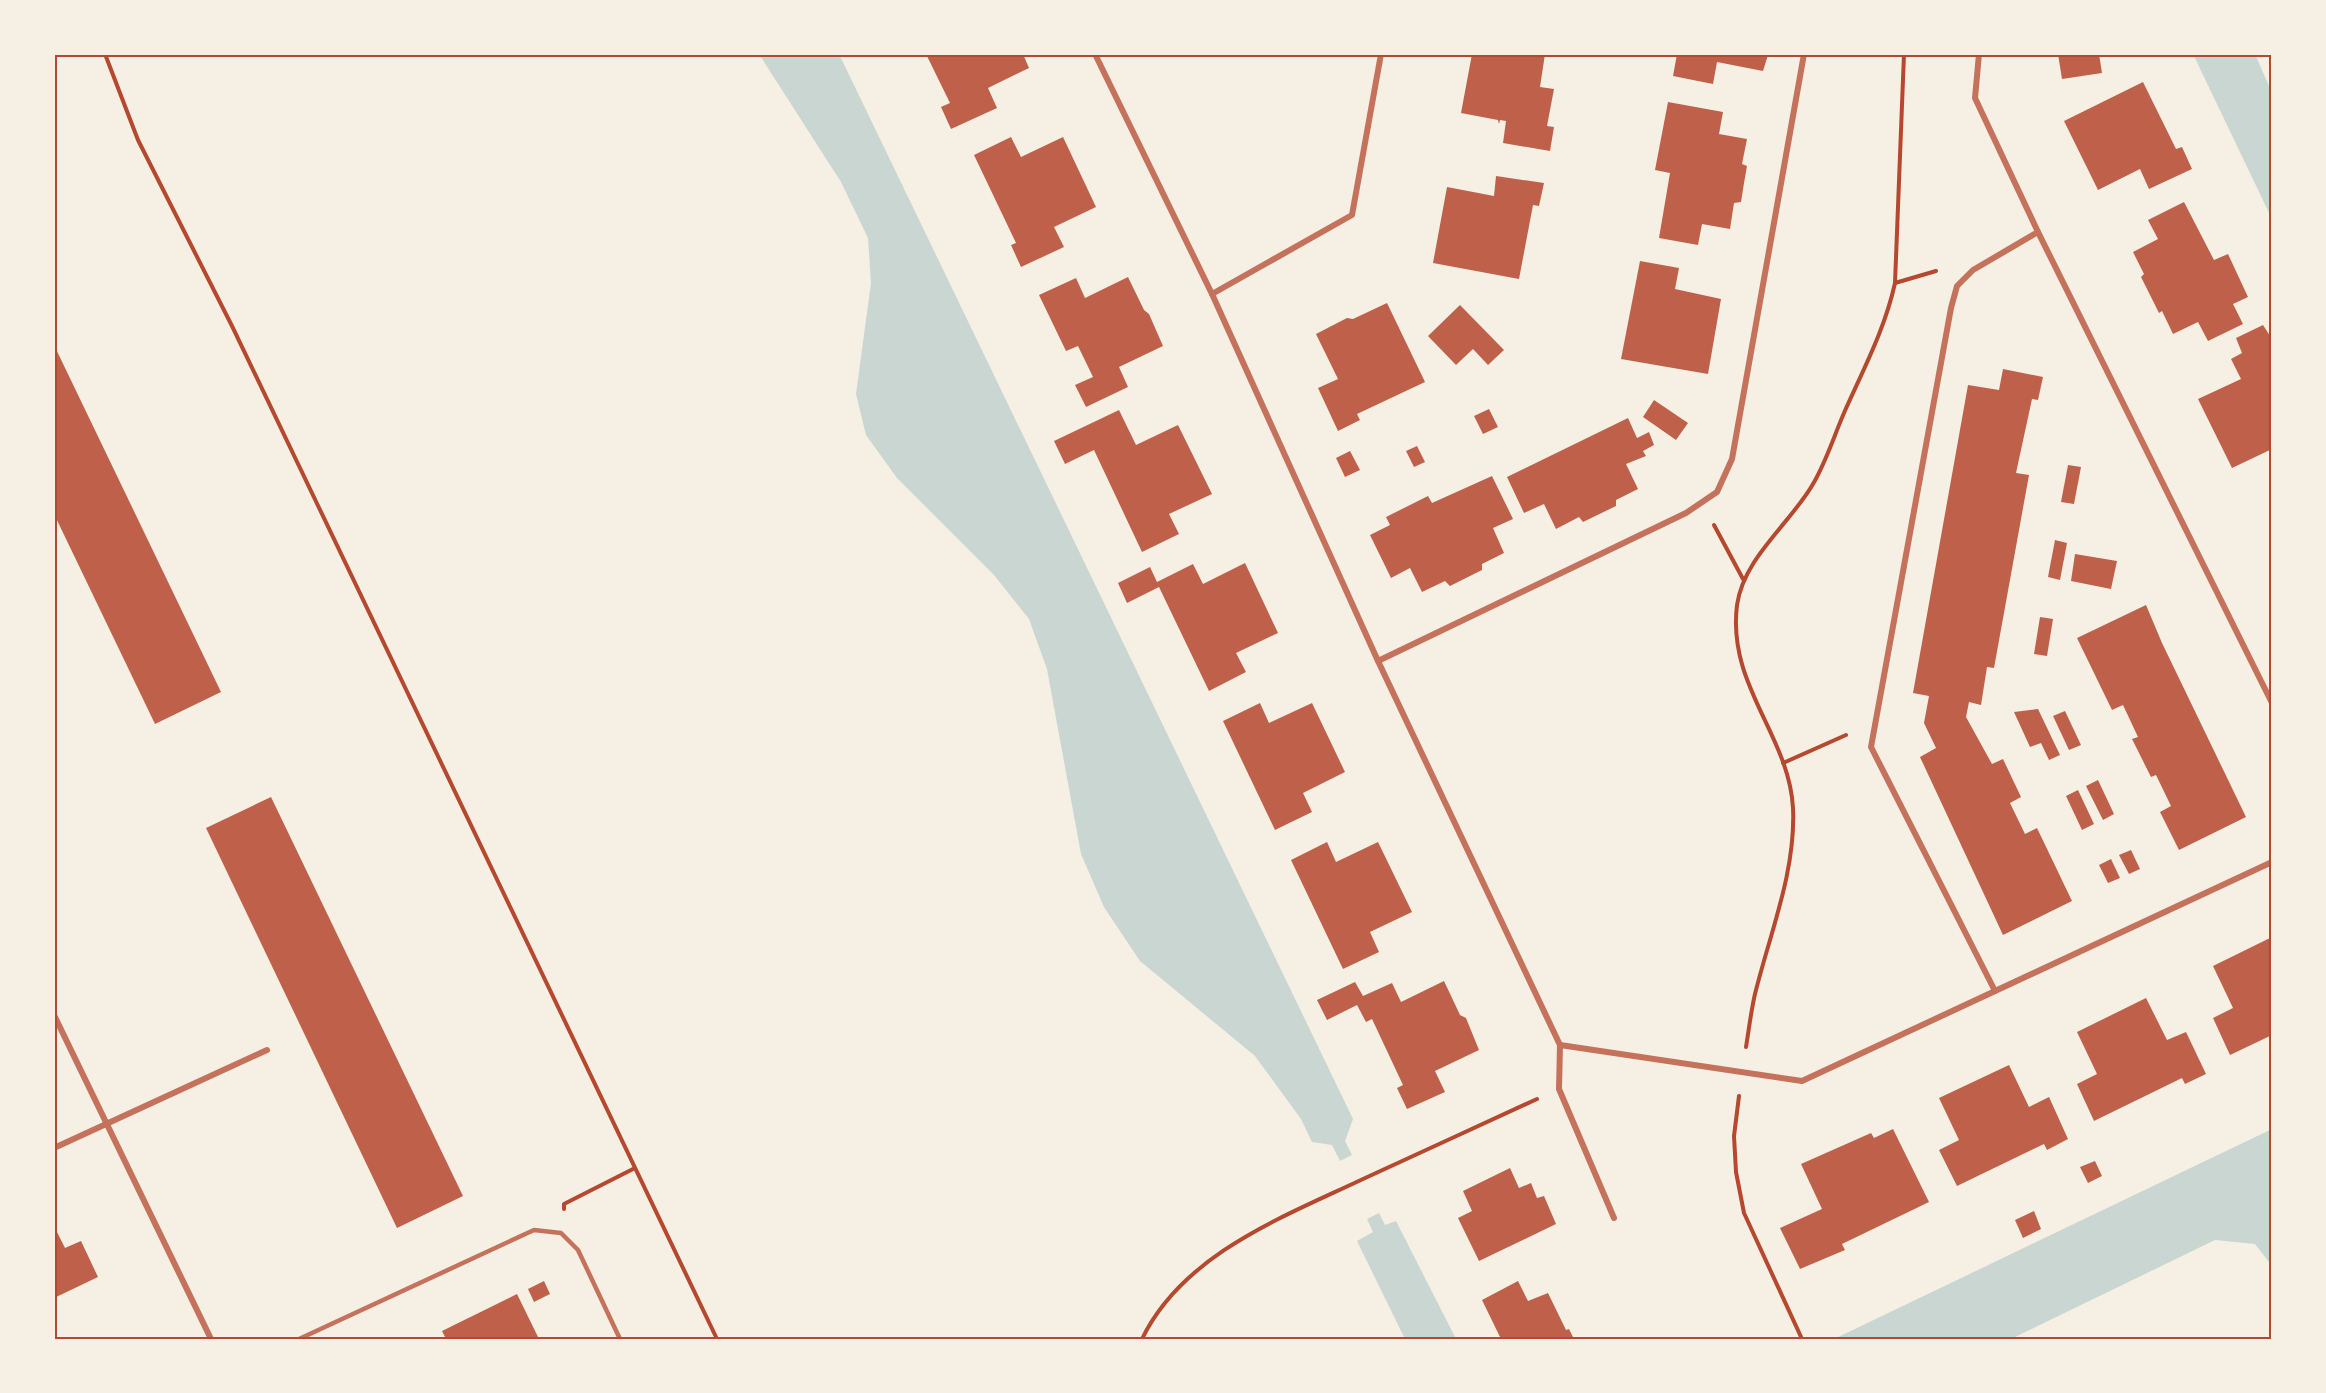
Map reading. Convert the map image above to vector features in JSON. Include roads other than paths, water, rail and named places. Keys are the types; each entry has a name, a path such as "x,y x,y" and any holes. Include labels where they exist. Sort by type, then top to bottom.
{"street":[{"path":"1095,54 1212,294 1378,661 1560,1045 1559,1089 1614,1218"},
{"path":"1212,294 1353,215 1381,54"},
{"path":"1378,661 1686,513 1717,492 1732,459 1804,54"},
{"path":"1978,54 1975,98 2038,232 2272,703"},
{"path":"1995,991 1871,747 1951,308 1957,286 1973,270 2038,232"},
{"path":"1560,1045 1802,1082 2272,862"},
{"path":"54,1015 211,1339"},
{"path":"54,1148 267,1050"}],"lane":[{"path":"299,1339 534,1230 561,1233 578,1250 620,1339"}]}
